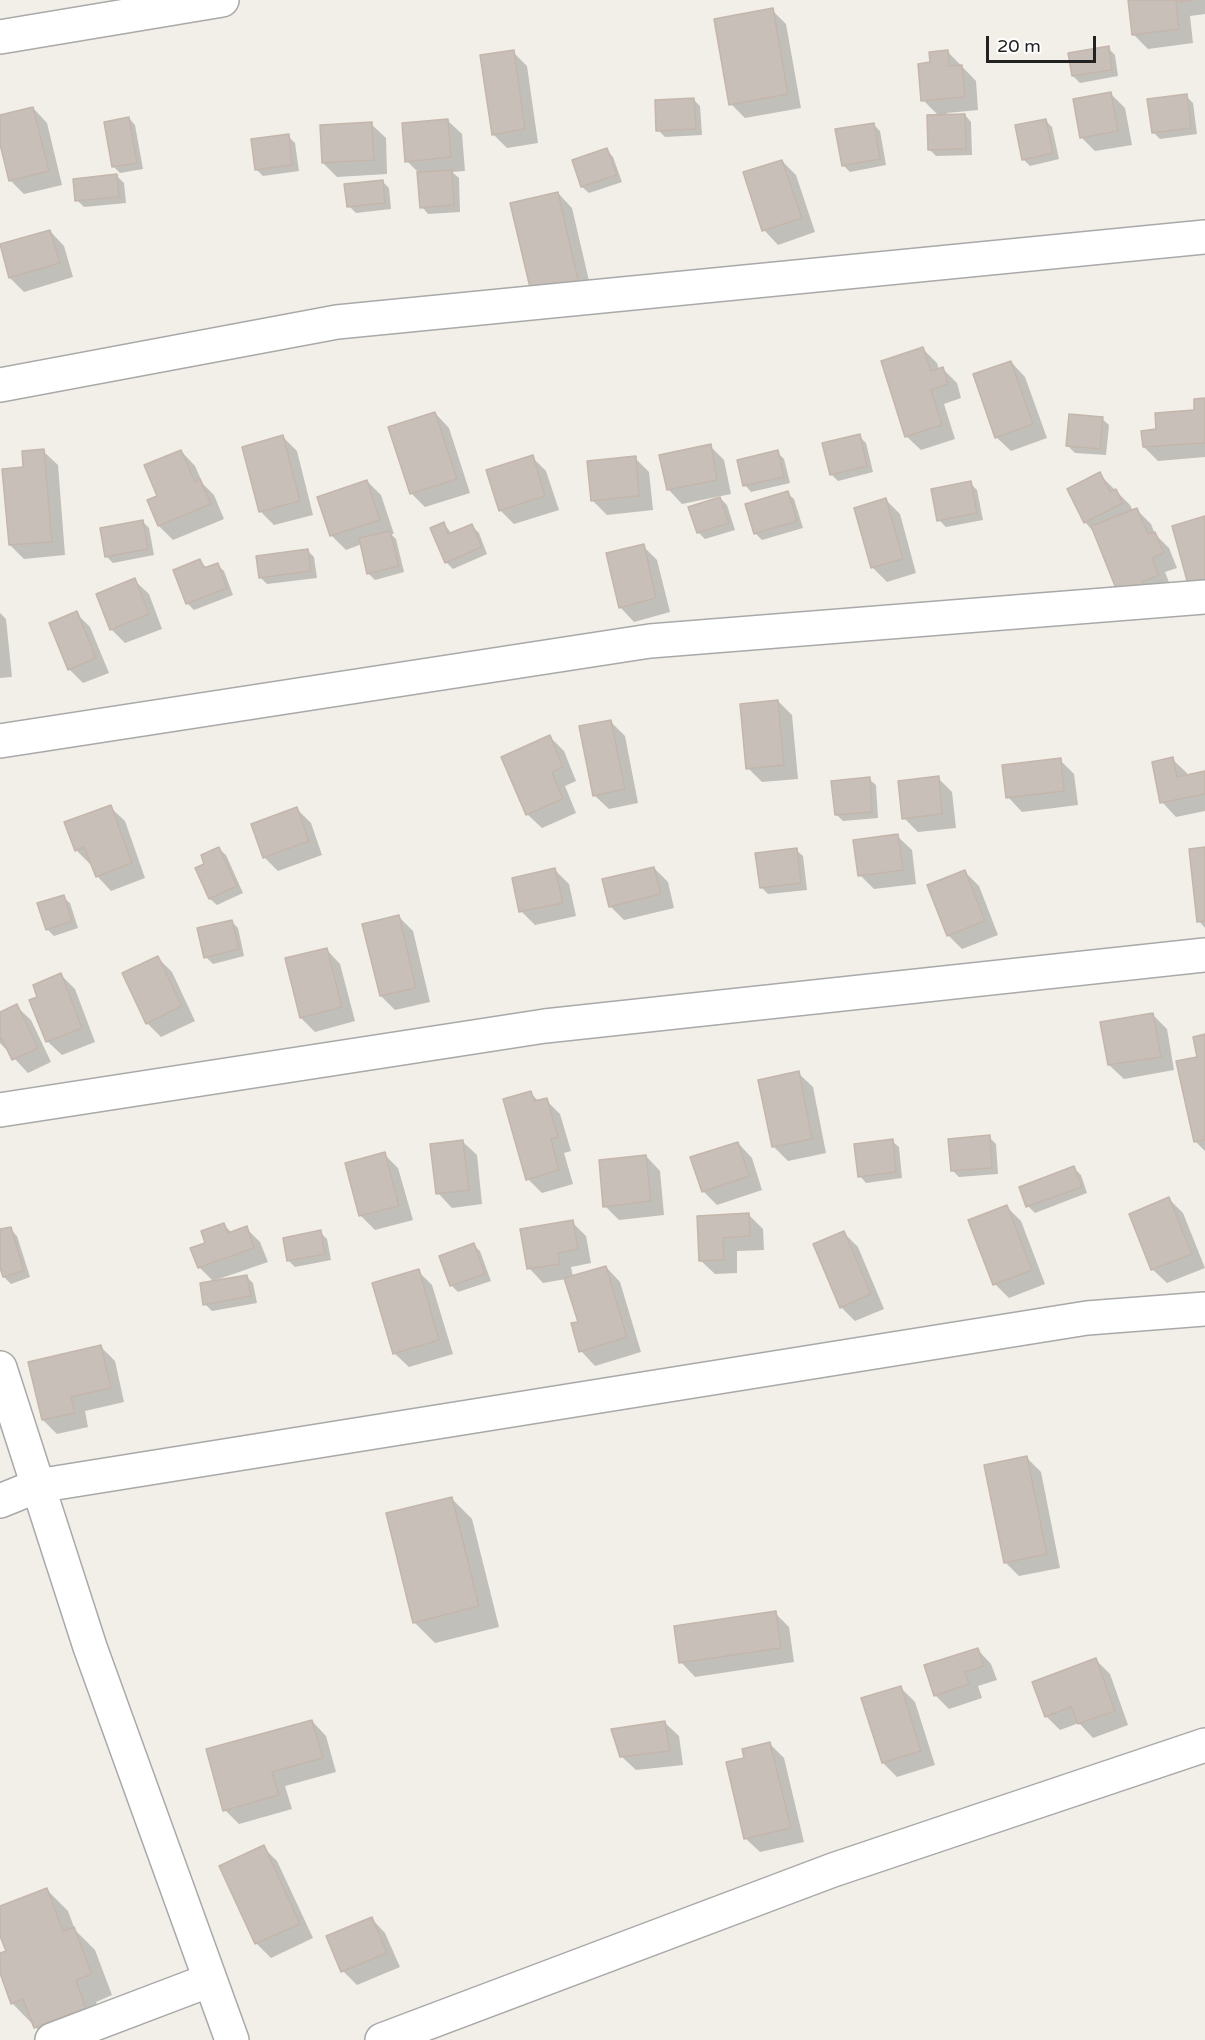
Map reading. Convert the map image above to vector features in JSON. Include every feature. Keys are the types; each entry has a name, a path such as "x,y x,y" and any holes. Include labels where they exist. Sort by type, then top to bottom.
{"street":[{"path":"0,36 222,0"},
{"path":"0,385 337,322 1205,237"},
{"path":"0,741 650,641 1205,597"},
{"path":"0,1110 545,1026 1205,955"},
{"path":"0,1501 37,1486 1087,1318 1205,1309"},
{"path":"0,1368 90,1647 232,2040"},
{"path":"382,2040 833,1870 1205,1745"},
{"path":"52,2040 210,1980"}],"building":[{"path":"1128,0 1193,0 1176,2 1179,29 1132,35"},
{"path":"773,8 788,94 729,105 714,19"},
{"path":"1109,46 1112,70 1072,76 1068,53"},
{"path":"514,50 525,129 492,135 480,55"},
{"path":"948,50 949,66 962,65 965,97 921,101 918,64 930,62 929,52"},
{"path":"1111,92 1118,131 1080,138 1073,99"},
{"path":"1187,94 1191,128 1152,133 1147,99"},
{"path":"694,98 696,129 656,131 655,100"},
{"path":"33,107 49,171 9,181 0,144 0,115"},
{"path":"965,114 966,149 928,150 927,115"},
{"path":"129,117 137,163 112,167 104,122"},
{"path":"448,119 451,157 405,162 402,123"},
{"path":"1046,119 1053,153 1022,160 1015,125"},
{"path":"372,122 374,160 322,163 320,125"},
{"path":"874,123 880,159 842,166 835,129"},
{"path":"289,134 292,165 255,170 251,139"},
{"path":"607,148 617,175 581,187 572,160"},
{"path":"782,160 802,218 762,231 743,172"},
{"path":"452,170 454,205 420,208 417,172"},
{"path":"117,174 119,197 75,201 73,179"},
{"path":"383,180 385,203 347,207 344,184"},
{"path":"558,192 579,284 532,296 510,203"},
{"path":"50,230 60,263 9,278 0,244"},
{"path":"923,347 931,371 943,367 948,384 931,390 942,425 905,437 881,361"},
{"path":"1011,361 1033,424 995,438 973,374"},
{"path":"1205,398 1205,443 1143,447 1141,431 1156,429 1155,413 1194,410 1194,399"},
{"path":"435,412 457,479 410,494 388,427"},
{"path":"1069,414 1103,417 1100,449 1066,446"},
{"path":"860,434 867,466 830,475 822,443"},
{"path":"283,435 300,501 259,512 242,447"},
{"path":"711,444 717,480 667,490 659,455"},
{"path":"44,449 52,542 9,545 2,469 23,467 22,451"},
{"path":"181,450 195,482 200,479 211,504 158,526 147,500 157,496 144,465"},
{"path":"778,450 784,477 743,486 737,460"},
{"path":"533,455 545,496 499,511 486,470"},
{"path":"636,456 639,496 591,501 587,461"},
{"path":"1100,472 1110,492 1116,489 1123,503 1084,523 1067,489"},
{"path":"367,480 380,520 330,536 317,497"},
{"path":"971,481 977,513 937,521 931,489"},
{"path":"788,491 797,521 754,534 745,504"},
{"path":"720,497 729,523 697,533 688,507"},
{"path":"886,498 903,559 871,568 854,508"},
{"path":"1137,508 1148,534 1155,532 1164,553 1152,558 1159,575 1142,582 1145,592 1121,601 1091,526"},
{"path":"1205,516 1205,591 1191,595 1172,526"},
{"path":"143,520 148,549 105,557 100,528"},
{"path":"444,522 448,534 472,524 482,547 445,563 430,528"},
{"path":"390,531 399,566 367,574 359,538"},
{"path":"644,544 656,598 619,608 606,553"},
{"path":"308,549 311,571 259,578 256,556"},
{"path":"200,559 204,568 218,563 227,588 186,604 173,570"},
{"path":"135,578 149,614 110,630 96,594"},
{"path":"77,611 96,658 68,670 49,623"},
{"path":"778,700 784,765 746,769 740,704"},
{"path":"611,720 625,789 593,796 579,726"},
{"path":"550,735 563,767 552,772 563,799 526,815 501,757"},
{"path":"1173,757 1177,777 1205,771 1205,794 1160,803 1152,762"},
{"path":"1061,758 1064,791 1006,798 1002,765"},
{"path":"939,776 942,814 902,819 898,781"},
{"path":"870,777 872,812 835,815 831,781"},
{"path":"111,805 132,863 96,877 84,847 75,851 64,822"},
{"path":"297,807 309,841 263,858 251,824"},
{"path":"898,834 903,870 858,876 853,840"},
{"path":"219,847 237,886 209,899 195,868 204,864 201,855"},
{"path":"1205,847 1205,921 1197,922 1189,849"},
{"path":"797,848 801,883 760,888 755,853"},
{"path":"654,867 661,894 609,907 602,879"},
{"path":"555,868 563,903 519,912 512,878"},
{"path":"965,870 985,921 947,936 927,885"},
{"path":"64,895 72,921 46,930 37,903"},
{"path":"399,915 416,988 380,996 362,924"},
{"path":"232,920 239,949 204,958 197,928"},
{"path":"327,948 342,1007 300,1018 285,958"},
{"path":"158,956 182,1006 146,1024 122,973"},
{"path":"61,973 82,1028 46,1042 29,1000 37,997 33,985"},
{"path":"17,1004 38,1048 12,1060 2,1039 0,1040 0,1012"},
{"path":"1153,1013 1161,1057 1108,1065 1100,1022"},
{"path":"1205,1034 1205,1140 1194,1142 1176,1061 1197,1057 1193,1037"},
{"path":"799,1071 812,1139 772,1147 758,1080"},
{"path":"531,1091 534,1101 547,1098 558,1137 551,1139 559,1170 526,1180 503,1099"},
{"path":"990,1135 992,1168 951,1171 948,1139"},
{"path":"893,1139 896,1172 858,1177 854,1144"},
{"path":"463,1140 469,1190 436,1194 430,1144"},
{"path":"738,1142 749,1176 702,1192 690,1157"},
{"path":"385,1152 399,1206 359,1216 345,1163"},
{"path":"646,1155 651,1201 603,1207 599,1160"},
{"path":"1074,1166 1082,1187 1026,1207 1019,1187"},
{"path":"1169,1197 1192,1254 1151,1270 1129,1214"},
{"path":"1007,1205 1032,1270 993,1285 968,1220"},
{"path":"749,1213 750,1236 723,1238 724,1260 699,1261 697,1216"},
{"path":"573,1220 578,1249 558,1253 560,1264 527,1269 520,1229"},
{"path":"224,1223 228,1233 247,1226 254,1248 198,1268 190,1248 205,1243 201,1231"},
{"path":"11,1227 24,1271 3,1277 0,1268 0,1229"},
{"path":"321,1230 325,1254 287,1261 283,1238"},
{"path":"844,1231 871,1294 840,1308 813,1244"},
{"path":"474,1243 485,1274 450,1286 439,1256"},
{"path":"606,1266 627,1337 579,1352 571,1323 578,1322 564,1278"},
{"path":"419,1269 439,1340 393,1354 372,1283"},
{"path":"247,1275 251,1296 203,1305 200,1283"},
{"path":"101,1345 111,1388 71,1397 75,1413 42,1420 28,1362"},
{"path":"1027,1456 1047,1554 1004,1563 984,1465"},
{"path":"452,1497 479,1606 413,1623 386,1513"},
{"path":"776,1611 781,1648 679,1663 674,1626"},
{"path":"978,1648 984,1666 965,1672 969,1684 934,1696 924,1665"},
{"path":"1096,1658 1115,1711 1078,1724 1071,1707 1045,1717 1032,1682"},
{"path":"901,1686 921,1751 882,1763 861,1698"},
{"path":"312,1720 323,1758 272,1772 279,1795 223,1811 206,1749"},
{"path":"665,1721 670,1751 620,1757 611,1729"},
{"path":"770,1742 791,1828 744,1839 726,1762 744,1758 742,1749"},
{"path":"264,1845 300,1924 255,1944 219,1866"},
{"path":"47,1888 63,1931 74,1927 92,1974 76,1980 86,2008 34,2028 23,1999 11,2004 0,1973 0,1953 6,1951 0,1936 0,1906"},
{"path":"372,1917 387,1953 341,1972 326,1936"}]}
